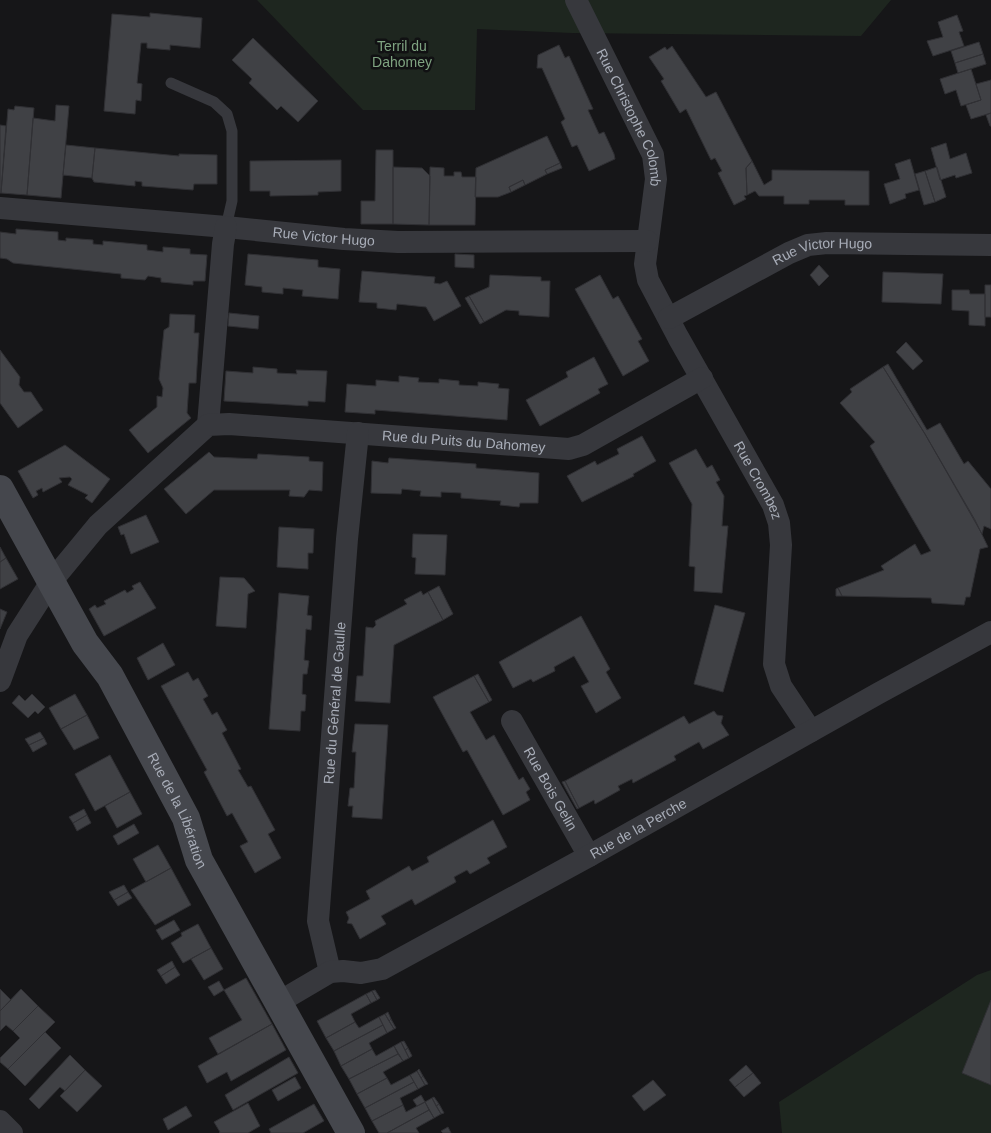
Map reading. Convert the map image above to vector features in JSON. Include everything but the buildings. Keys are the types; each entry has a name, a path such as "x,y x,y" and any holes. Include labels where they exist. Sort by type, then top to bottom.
{"main road":[{"name":"Rue de la Libération","path":"0,489 85,643 110,676 186,818 199,860 351,1133"}],"street":[{"name":"Rue Christophe Colomb","path":"576,0 653,155 656,179 647,241"},
{"name":"Rue Victor Hugo","path":"0,208 344,239 398,242 647,241"},
{"path":"0,681 17,635 51,582 98,525 208,425 226,227"},
{"name":"Rue Crombez","path":"647,241 645,264 648,280 773,505 779,523 781,545 774,664 781,686 812,731"},
{"name":"Rue Victor Hugo","path":"669,318 789,253 808,245 827,243 991,245"},
{"name":"Rue du Puits du Dahomey","path":"208,425 229,424 569,449 583,445 702,378"},
{"name":"Rue du Général de Gaulle","path":"330,972 318,921 347,539 358,433"},
{"name":"Rue de la Perche","path":"330,972 361,973 382,969 991,632"},
{"name":"Rue Bois Gelin","path":"512,721 589,856"},
{"path":"279,1002 330,972"},
{"path":"0,1121 12,1133"}],"lane":[{"path":"172,83 214,102 226,114 232,131 232,201 226,227"}],"green space":[{"name":"Terril du Dahomey","path":"257,0 891,0 861,36 572,33 477,29 475,110 363,110"},
{"path":"991,970 991,1133 782,1133 779,1102 977,975"}]}
